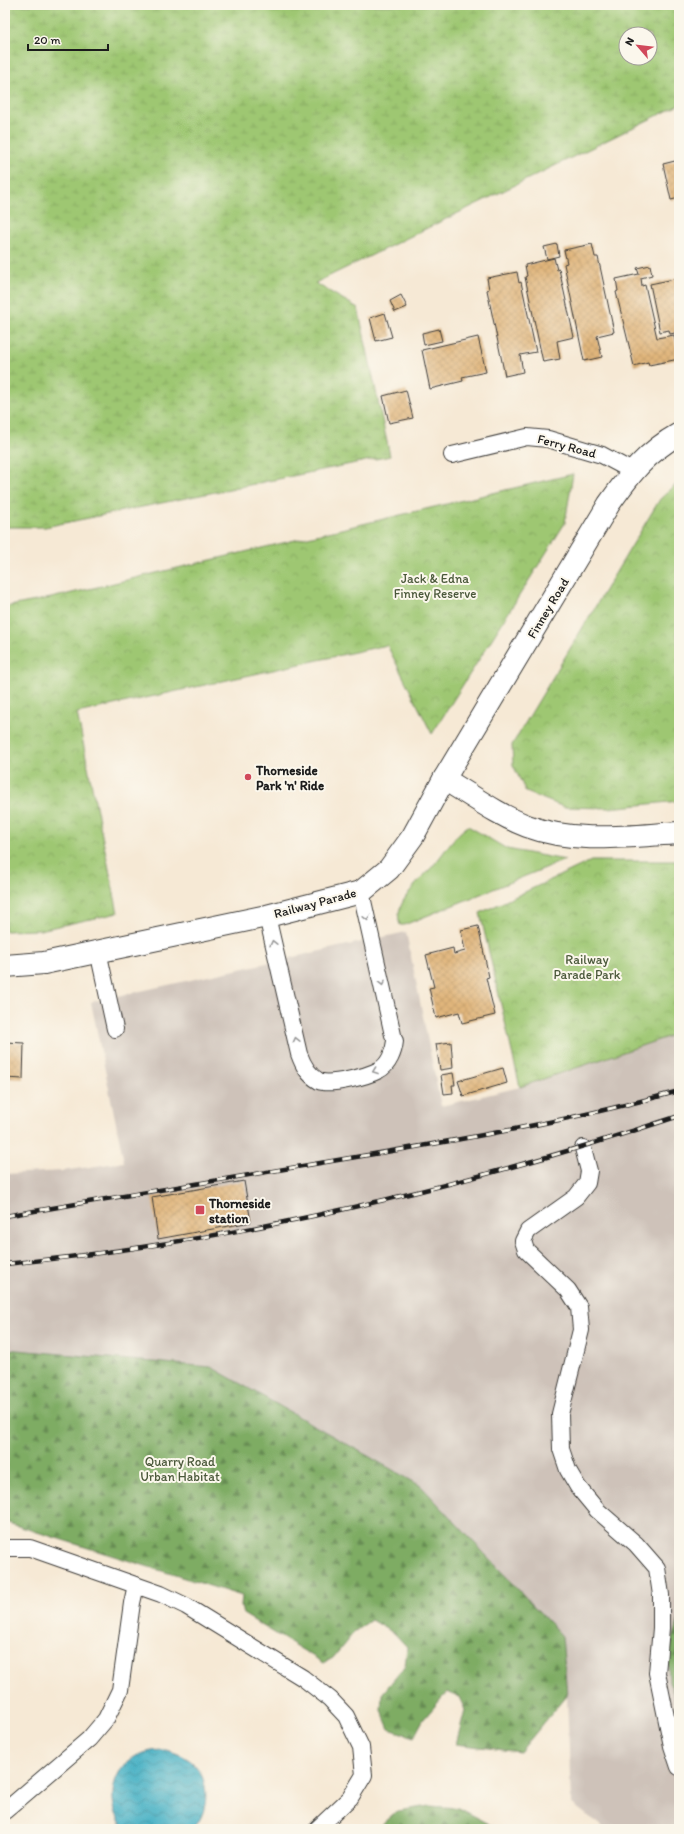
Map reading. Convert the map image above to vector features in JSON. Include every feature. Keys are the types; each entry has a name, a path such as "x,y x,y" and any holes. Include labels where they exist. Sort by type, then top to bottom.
{"street":[{"name":"Finney Road","path":"444,779 609,504 632,471 670,439"},
{"path":"444,779 506,816 527,826 546,832 599,838 679,832"},
{"name":"Railway Parade","path":"5,966 44,963 267,916 361,892 389,870 413,836 444,779"}],"lane":[{"name":"Ferry Road","path":"452,455 527,437 548,439 602,455 632,471"},
{"path":"267,916 299,1054 303,1065 311,1076 320,1081 329,1083 380,1070 389,1060 394,1049 394,1038 361,892"},
{"path":"98,951 115,1028"},
{"path":"583,1148 589,1171 587,1183 576,1197 528,1231 523,1241 526,1250 568,1290 579,1307 580,1330 560,1414 561,1449 568,1470 578,1487 597,1510 636,1544 658,1568 661,1595 661,1628 658,1673 670,1739 679,1767"},
{"path":"5,1548 30,1548 136,1584 186,1606 296,1674 330,1698 346,1716 361,1747 364,1775 350,1798 317,1829"},
{"path":"5,1811 89,1739 106,1719 120,1690 136,1584"}],"shaded area":[{"path":"406,932 441,1106 520,1087 679,1033 679,1619 668,1656 669,1681 679,1708 679,1829 605,1829 571,1803 567,1695 562,1636 211,1367 5,1349 5,1174 62,1171 124,1162 91,1002"}],"green space":[{"path":"5,5 679,5 679,105 315,283 358,308 390,456 45,527 5,527"},
{"name":"Jack & Edna Finney Reserve","path":"573,474 565,523 432,734 387,645 77,713 118,913 40,930 5,931 5,607 51,598"},
{"path":"679,482 679,631 676,632 679,645 679,801 609,808 564,807 526,792 513,765 512,745 660,499"},
{"path":"468,826 507,849 565,860 404,925 400,925 400,908 411,890 437,861 454,838"},
{"name":"Railway Parade Park","path":"591,861 679,861 679,1033 520,1087 480,913"},
{"name":"Quarry Road Urban Habitat","path":"5,1349 211,1367 421,1486 562,1636 567,1695 520,1752 456,1744 465,1710 459,1697 447,1692 423,1720 414,1737 389,1729 381,1710 382,1694 405,1666 407,1647 395,1634 371,1620 355,1631 333,1658 324,1663 243,1614 241,1605 242,1596 5,1522"},
{"path":"679,1619 679,1708 669,1681 668,1656"},
{"path":"430,1806 458,1808 498,1829 376,1829 397,1811"}],"water":[{"path":"166,1750 181,1755 191,1761 203,1779 206,1797 205,1806 198,1822 193,1829 125,1829 119,1820 113,1800 113,1790 120,1771 127,1763 140,1754 151,1751"}],"building":[{"path":"679,160 679,198 671,200 663,164"},
{"path":"557,244 559,256 547,259 544,247"},
{"path":"592,244 595,257 598,257 614,332 597,336 602,357 584,361 564,264 567,263 564,250"},
{"path":"554,258 557,270 559,269 574,337 557,341 560,359 543,362 525,277 527,276 525,265"},
{"path":"650,265 652,275 641,278 642,286 645,285 657,338 674,335 679,359 649,365 648,362 634,366 616,292 618,291 616,279 639,274 637,268"},
{"path":"517,272 519,283 521,282 536,352 520,355 523,372 505,376 487,290 489,289 487,278"},
{"path":"679,278 679,332 670,334 669,330 660,332 650,284"},
{"path":"401,295 407,307 395,312 390,301"},
{"path":"385,313 392,337 376,341 370,318"},
{"path":"439,329 442,341 424,345 422,333"},
{"path":"478,337 486,372 462,377 463,381 430,389 422,350"},
{"path":"406,390 413,418 389,423 383,396"},
{"path":"478,926 489,977 486,978 495,1015 462,1023 459,1012 436,1018 429,988 434,987 426,955 453,948 454,954 465,951 461,930"},
{"path":"5,1042 24,1043 23,1079 5,1078"},
{"path":"451,1042 453,1068 440,1070 436,1044"},
{"path":"503,1068 507,1083 463,1096 458,1081"},
{"path":"453,1073 455,1085 452,1085 453,1093 444,1094 441,1075"},
{"path":"244,1181 251,1222 158,1239 152,1197"}],"railway":[{"path":"5,1216 467,1138 595,1112 679,1091"},
{"path":"5,1264 176,1242 346,1209 430,1189 514,1166 679,1116"}],"place":[{"name":"Thorneside Park 'n' Ride","path":"248,777"},
{"name":"Thorneside station","path":"200,1210"}]}
